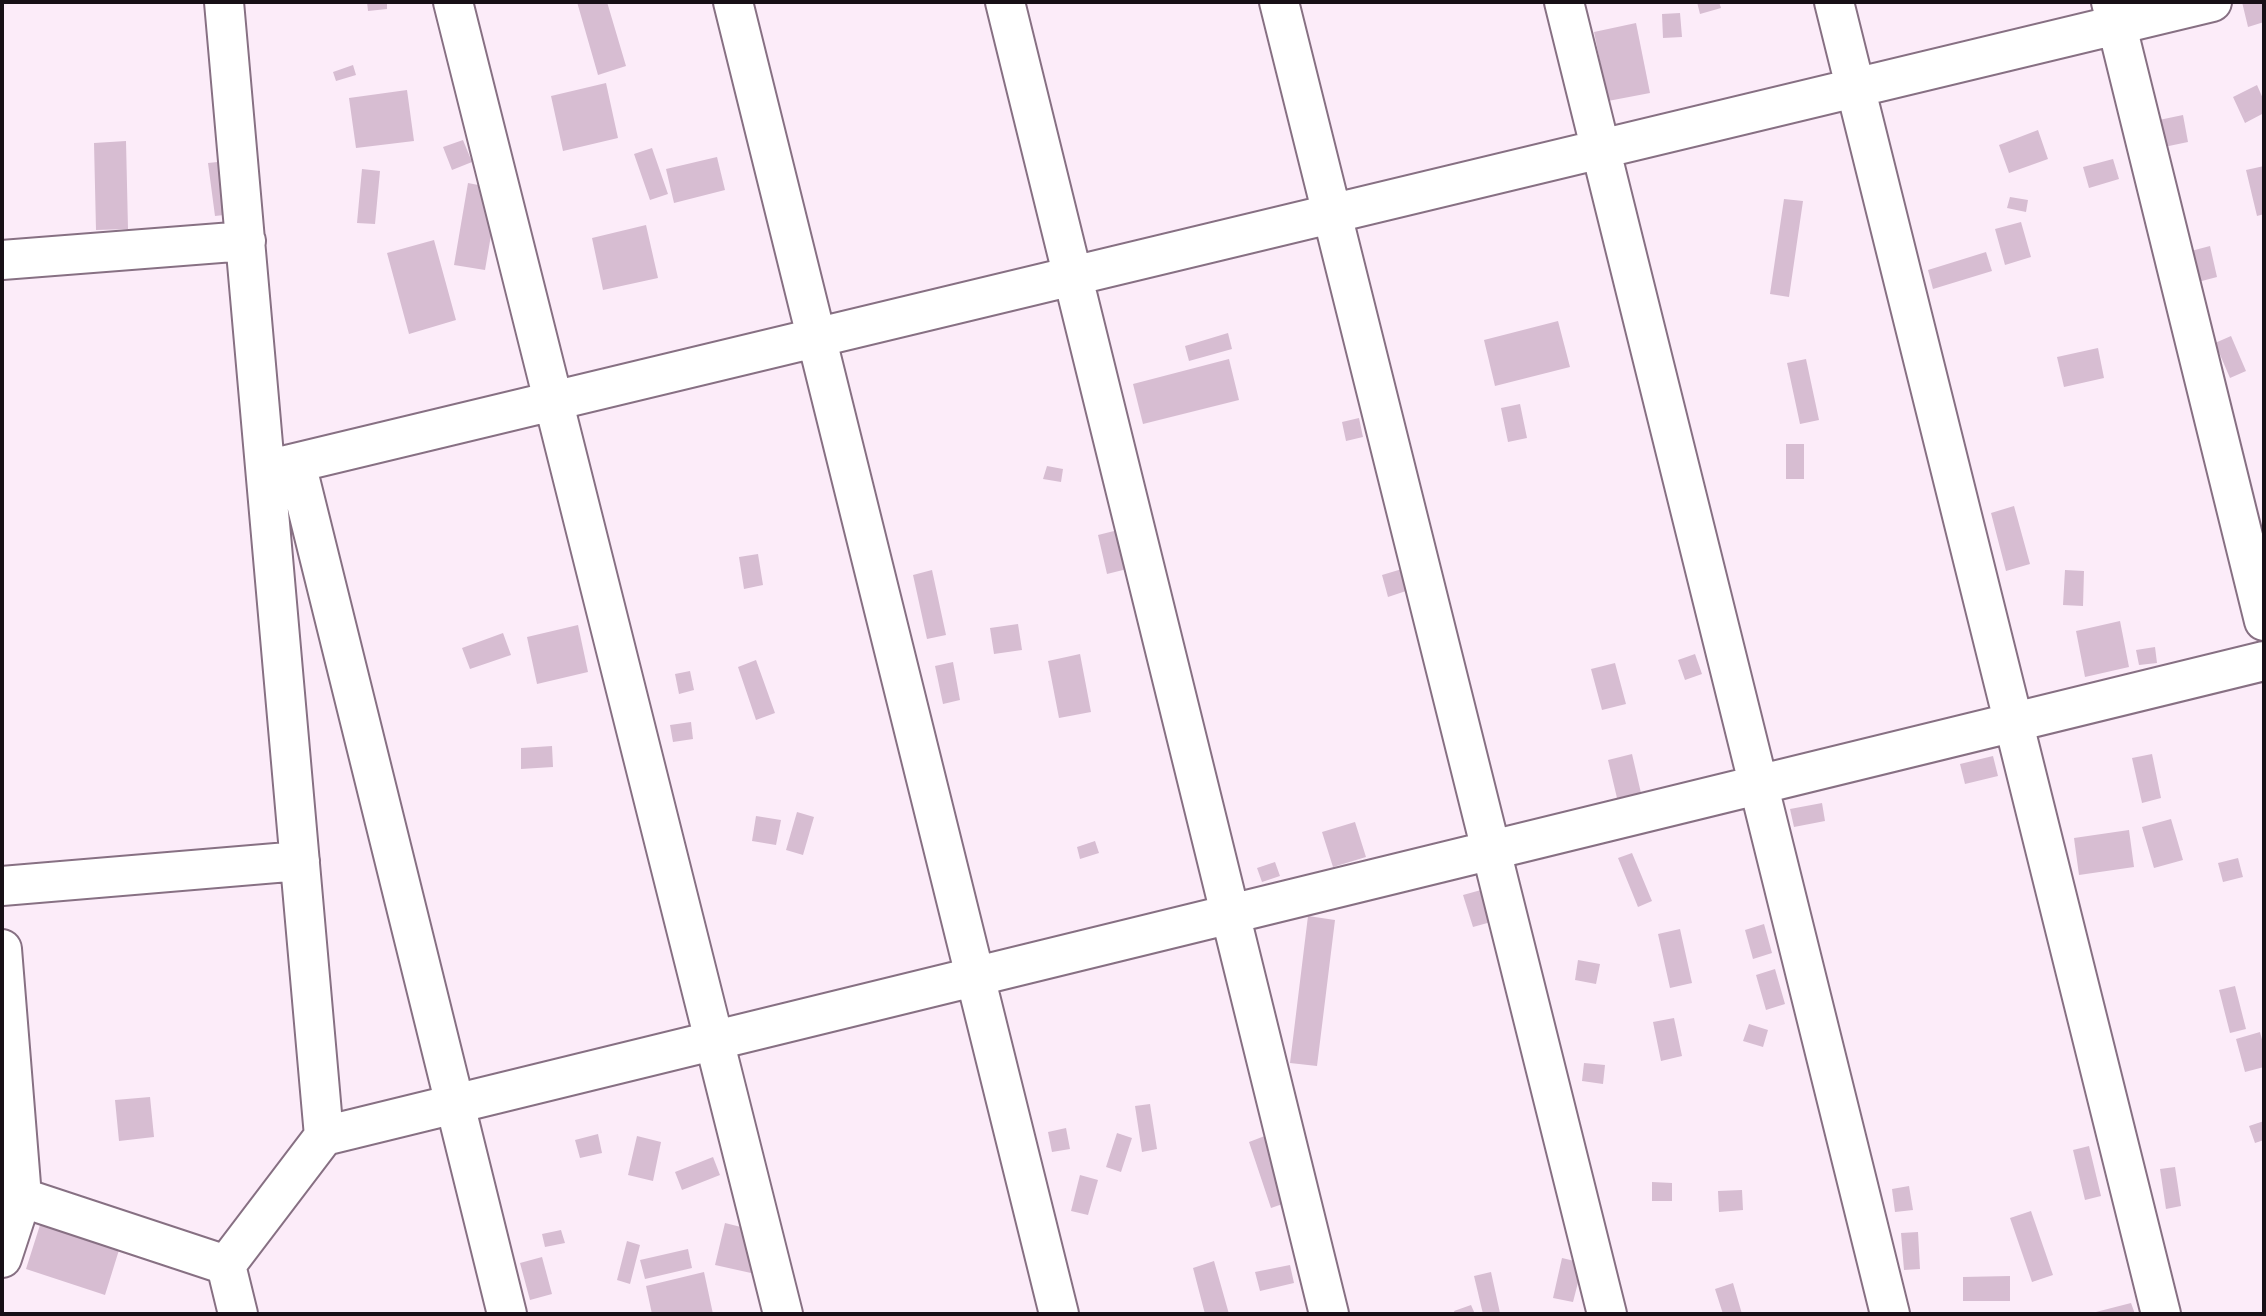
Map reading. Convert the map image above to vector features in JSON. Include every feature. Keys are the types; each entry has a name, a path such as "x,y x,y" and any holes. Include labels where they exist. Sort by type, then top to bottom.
{"street":[{"path":"224,2 246,241 281,467 300,861 324,1136"},
{"path":"453,2 783,1314"},
{"path":"733,2 1059,1314"},
{"path":"1004,2 1329,1314"},
{"path":"1279,2 1607,1314"},
{"path":"1564,2 1890,1314"},
{"path":"1833,2 2161,1314"},
{"path":"281,467 1855,88 2114,13 2212,2"},
{"path":"2114,13 2264,621"},
{"path":"2,260 246,241"},
{"path":"281,467 455,1103 507,1314"},
{"path":"226,1265 324,1136 2264,660"},
{"path":"2,886 300,861"},
{"path":"2,949 12,1194 2,1258"},
{"path":"12,1194 226,1265"},
{"path":"226,1265 238,1314"}],"building":[{"path":"367,2 387,2 387,9 368,11"},
{"path":"577,2 607,2 626,66 598,75"},
{"path":"1697,2 1719,2 1721,8 1700,14"},
{"path":"2242,2 2264,2 2264,22 2248,27"},
{"path":"1680,13 1682,37 1663,38 1662,14"},
{"path":"1636,23 1650,93 1608,101 1594,32"},
{"path":"353,65 356,75 336,81 333,72"},
{"path":"606,83 618,138 563,151 551,96"},
{"path":"2257,85 2264,101 2264,113 2245,123 2233,97"},
{"path":"407,90 414,141 356,148 349,98"},
{"path":"2183,115 2188,142 2164,147 2159,120"},
{"path":"2038,130 2048,159 2009,173 1999,145"},
{"path":"463,140 472,162 452,170 443,147"},
{"path":"126,141 128,229 96,230 94,143"},
{"path":"652,148 668,194 650,200 634,154"},
{"path":"717,157 725,190 674,203 666,169"},
{"path":"2113,159 2119,179 2089,188 2083,167"},
{"path":"227,161 233,214 215,216 208,163"},
{"path":"2264,166 2264,214 2257,216 2246,170"},
{"path":"362,169 380,171 375,224 357,223"},
{"path":"468,183 499,189 485,270 454,265"},
{"path":"2010,197 2028,200 2026,212 2007,208"},
{"path":"1784,199 1803,201 1789,297 1770,294"},
{"path":"2021,222 2031,257 2005,265 1995,229"},
{"path":"646,225 658,278 603,290 592,238"},
{"path":"434,240 456,320 409,334 387,253"},
{"path":"2210,246 2217,277 2198,282 2191,251"},
{"path":"1986,252 1992,271 1933,289 1928,270"},
{"path":"1558,321 1570,367 1495,386 1484,340"},
{"path":"1228,333 1232,349 1189,361 1185,346"},
{"path":"2231,336 2246,371 2230,378 2215,343"},
{"path":"2098,348 2104,378 2064,387 2057,357"},
{"path":"1229,359 1239,400 1143,424 1133,384"},
{"path":"1806,359 1819,420 1800,424 1787,363"},
{"path":"1520,404 1527,438 1508,442 1501,408"},
{"path":"1359,418 1363,437 1346,441 1342,422"},
{"path":"1786,444 1804,444 1804,479 1786,479"},
{"path":"1047,466 1063,469 1061,482 1043,479"},
{"path":"2014,506 2030,564 2006,571 1991,513"},
{"path":"1118,530 1127,569 1107,574 1098,535"},
{"path":"758,554 763,585 744,589 739,557"},
{"path":"1402,569 1409,590 1388,597 1382,575"},
{"path":"932,570 946,635 927,639 913,575"},
{"path":"2065,570 2084,571 2083,606 2063,605"},
{"path":"2120,621 2129,667 2085,677 2076,631"},
{"path":"1018,624 1022,650 994,654 990,628"},
{"path":"578,625 588,672 537,684 527,637"},
{"path":"503,633 511,655 470,669 462,648"},
{"path":"2155,647 2157,663 2139,665 2136,650"},
{"path":"1080,654 1091,712 1059,718 1048,661"},
{"path":"1695,654 1702,674 1685,680 1678,660"},
{"path":"756,660 775,713 756,720 738,667"},
{"path":"953,662 960,700 943,704 935,666"},
{"path":"1615,663 1626,704 1602,710 1591,669"},
{"path":"690,671 694,690 679,694 675,674"},
{"path":"691,722 693,739 673,742 670,725"},
{"path":"552,746 553,767 521,769 521,748"},
{"path":"1632,754 1641,793 1617,798 1608,760"},
{"path":"2152,754 2161,798 2142,803 2132,758"},
{"path":"1993,756 1998,776 1965,784 1960,764"},
{"path":"1822,803 1825,821 1794,827 1790,809"},
{"path":"797,812 814,817 803,855 786,850"},
{"path":"756,816 781,820 776,845 752,841"},
{"path":"2171,819 2183,860 2154,868 2142,827"},
{"path":"1355,822 1366,857 1333,867 1322,832"},
{"path":"2129,830 2134,867 2079,875 2074,838"},
{"path":"1095,841 1099,853 1080,859 1077,847"},
{"path":"1632,853 1652,901 1638,907 1618,858"},
{"path":"2238,858 2243,877 2223,882 2218,863"},
{"path":"1275,862 1280,876 1262,882 1257,868"},
{"path":"1481,890 1491,922 1473,927 1463,895"},
{"path":"1308,916 1335,920 1317,1066 1290,1063"},
{"path":"1764,924 1772,953 1753,959 1745,930"},
{"path":"1680,929 1692,983 1670,988 1658,934"},
{"path":"1578,960 1600,964 1596,984 1575,980"},
{"path":"1775,969 1785,1004 1766,1010 1756,975"},
{"path":"2235,986 2246,1029 2230,1033 2219,990"},
{"path":"1674,1018 1682,1056 1661,1061 1653,1022"},
{"path":"1749,1024 1768,1030 1763,1047 1743,1041"},
{"path":"2260,1032 2264,1047 2264,1067 2245,1072 2236,1039"},
{"path":"1584,1063 1605,1065 1603,1084 1582,1081"},
{"path":"150,1097 154,1137 119,1141 115,1100"},
{"path":"1150,1104 1157,1149 1142,1152 1135,1106"},
{"path":"2264,1121 2264,1140 2255,1143 2249,1126"},
{"path":"1066,1128 1070,1149 1052,1152 1048,1132"},
{"path":"1117,1133 1132,1138 1121,1172 1106,1167"},
{"path":"598,1134 602,1153 580,1158 575,1140"},
{"path":"1270,1134 1294,1200 1271,1208 1249,1142"},
{"path":"637,1136 661,1142 653,1181 628,1175"},
{"path":"2089,1146 2101,1196 2085,1200 2073,1150"},
{"path":"713,1157 720,1175 682,1190 675,1172"},
{"path":"2175,1167 2181,1206 2166,1209 2160,1169"},
{"path":"1080,1175 1098,1180 1088,1215 1071,1211"},
{"path":"1652,1182 1672,1183 1672,1201 1652,1201"},
{"path":"1909,1186 1913,1210 1895,1212 1892,1189"},
{"path":"1742,1190 1743,1210 1719,1212 1718,1191"},
{"path":"2031,1211 2053,1275 2032,1282 2010,1218"},
{"path":"725,1223 761,1232 751,1273 715,1265"},
{"path":"40,1225 119,1250 105,1295 26,1269"},
{"path":"561,1230 565,1243 545,1247 542,1234"},
{"path":"1918,1232 1920,1269 1904,1270 1901,1233"},
{"path":"627,1241 640,1245 630,1284 617,1280"},
{"path":"688,1249 692,1268 645,1279 640,1260"},
{"path":"542,1257 552,1294 530,1300 520,1263"},
{"path":"1562,1258 1583,1263 1573,1302 1553,1298"},
{"path":"1214,1261 1229,1314 1205,1314 1193,1268"},
{"path":"1290,1265 1294,1283 1260,1291 1255,1272"},
{"path":"704,1272 713,1314 652,1314 646,1286"},
{"path":"1491,1272 1500,1313 1483,1314 1474,1276"},
{"path":"2010,1276 2010,1301 1963,1301 1963,1277"},
{"path":"1733,1283 1742,1314 1723,1314 1715,1289"},
{"path":"2131,1303 2135,1314 2092,1313"},
{"path":"1471,1305 1475,1314 1455,1314 1454,1311"}]}
